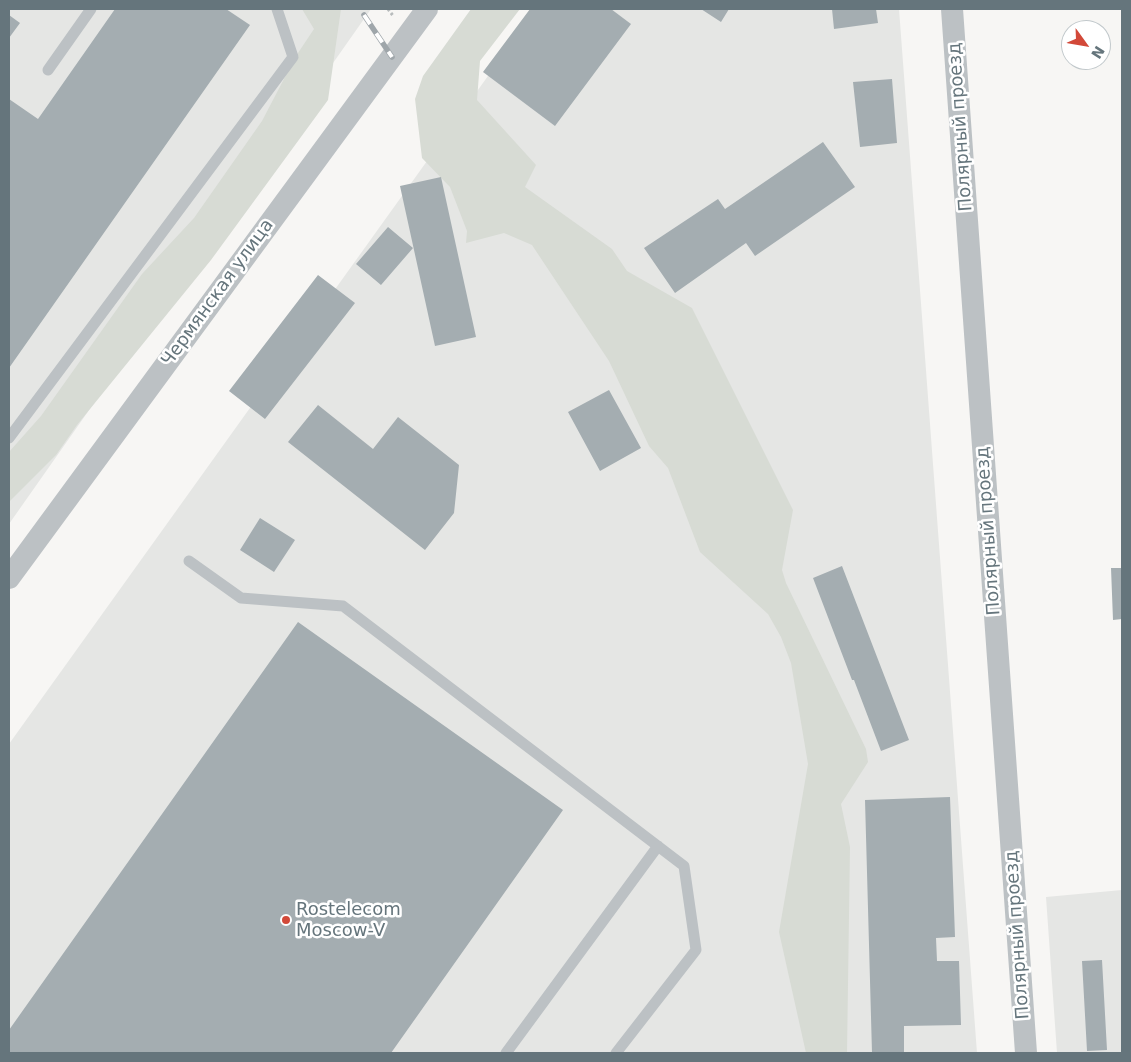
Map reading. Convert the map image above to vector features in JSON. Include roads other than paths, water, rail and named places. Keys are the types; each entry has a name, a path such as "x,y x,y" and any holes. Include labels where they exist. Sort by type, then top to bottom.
{"street":[{"name":"Чермянская улица","path":"9,578 427,9"},
{"name":"Полярный проезд","path":"952,9 1026,1053"}],"lane":[{"path":"48,70 91,9"},
{"path":"9,438 293,57 277,9"},
{"path":"189,561 241,598 343,606 684,866 696,950 616,1053"},
{"path":"506,1053 658,846"}],"railway":[{"path":"364,15 392,57"}],"place":[{"name":"Rostelecom Moscow-V","path":"286,920"}]}
